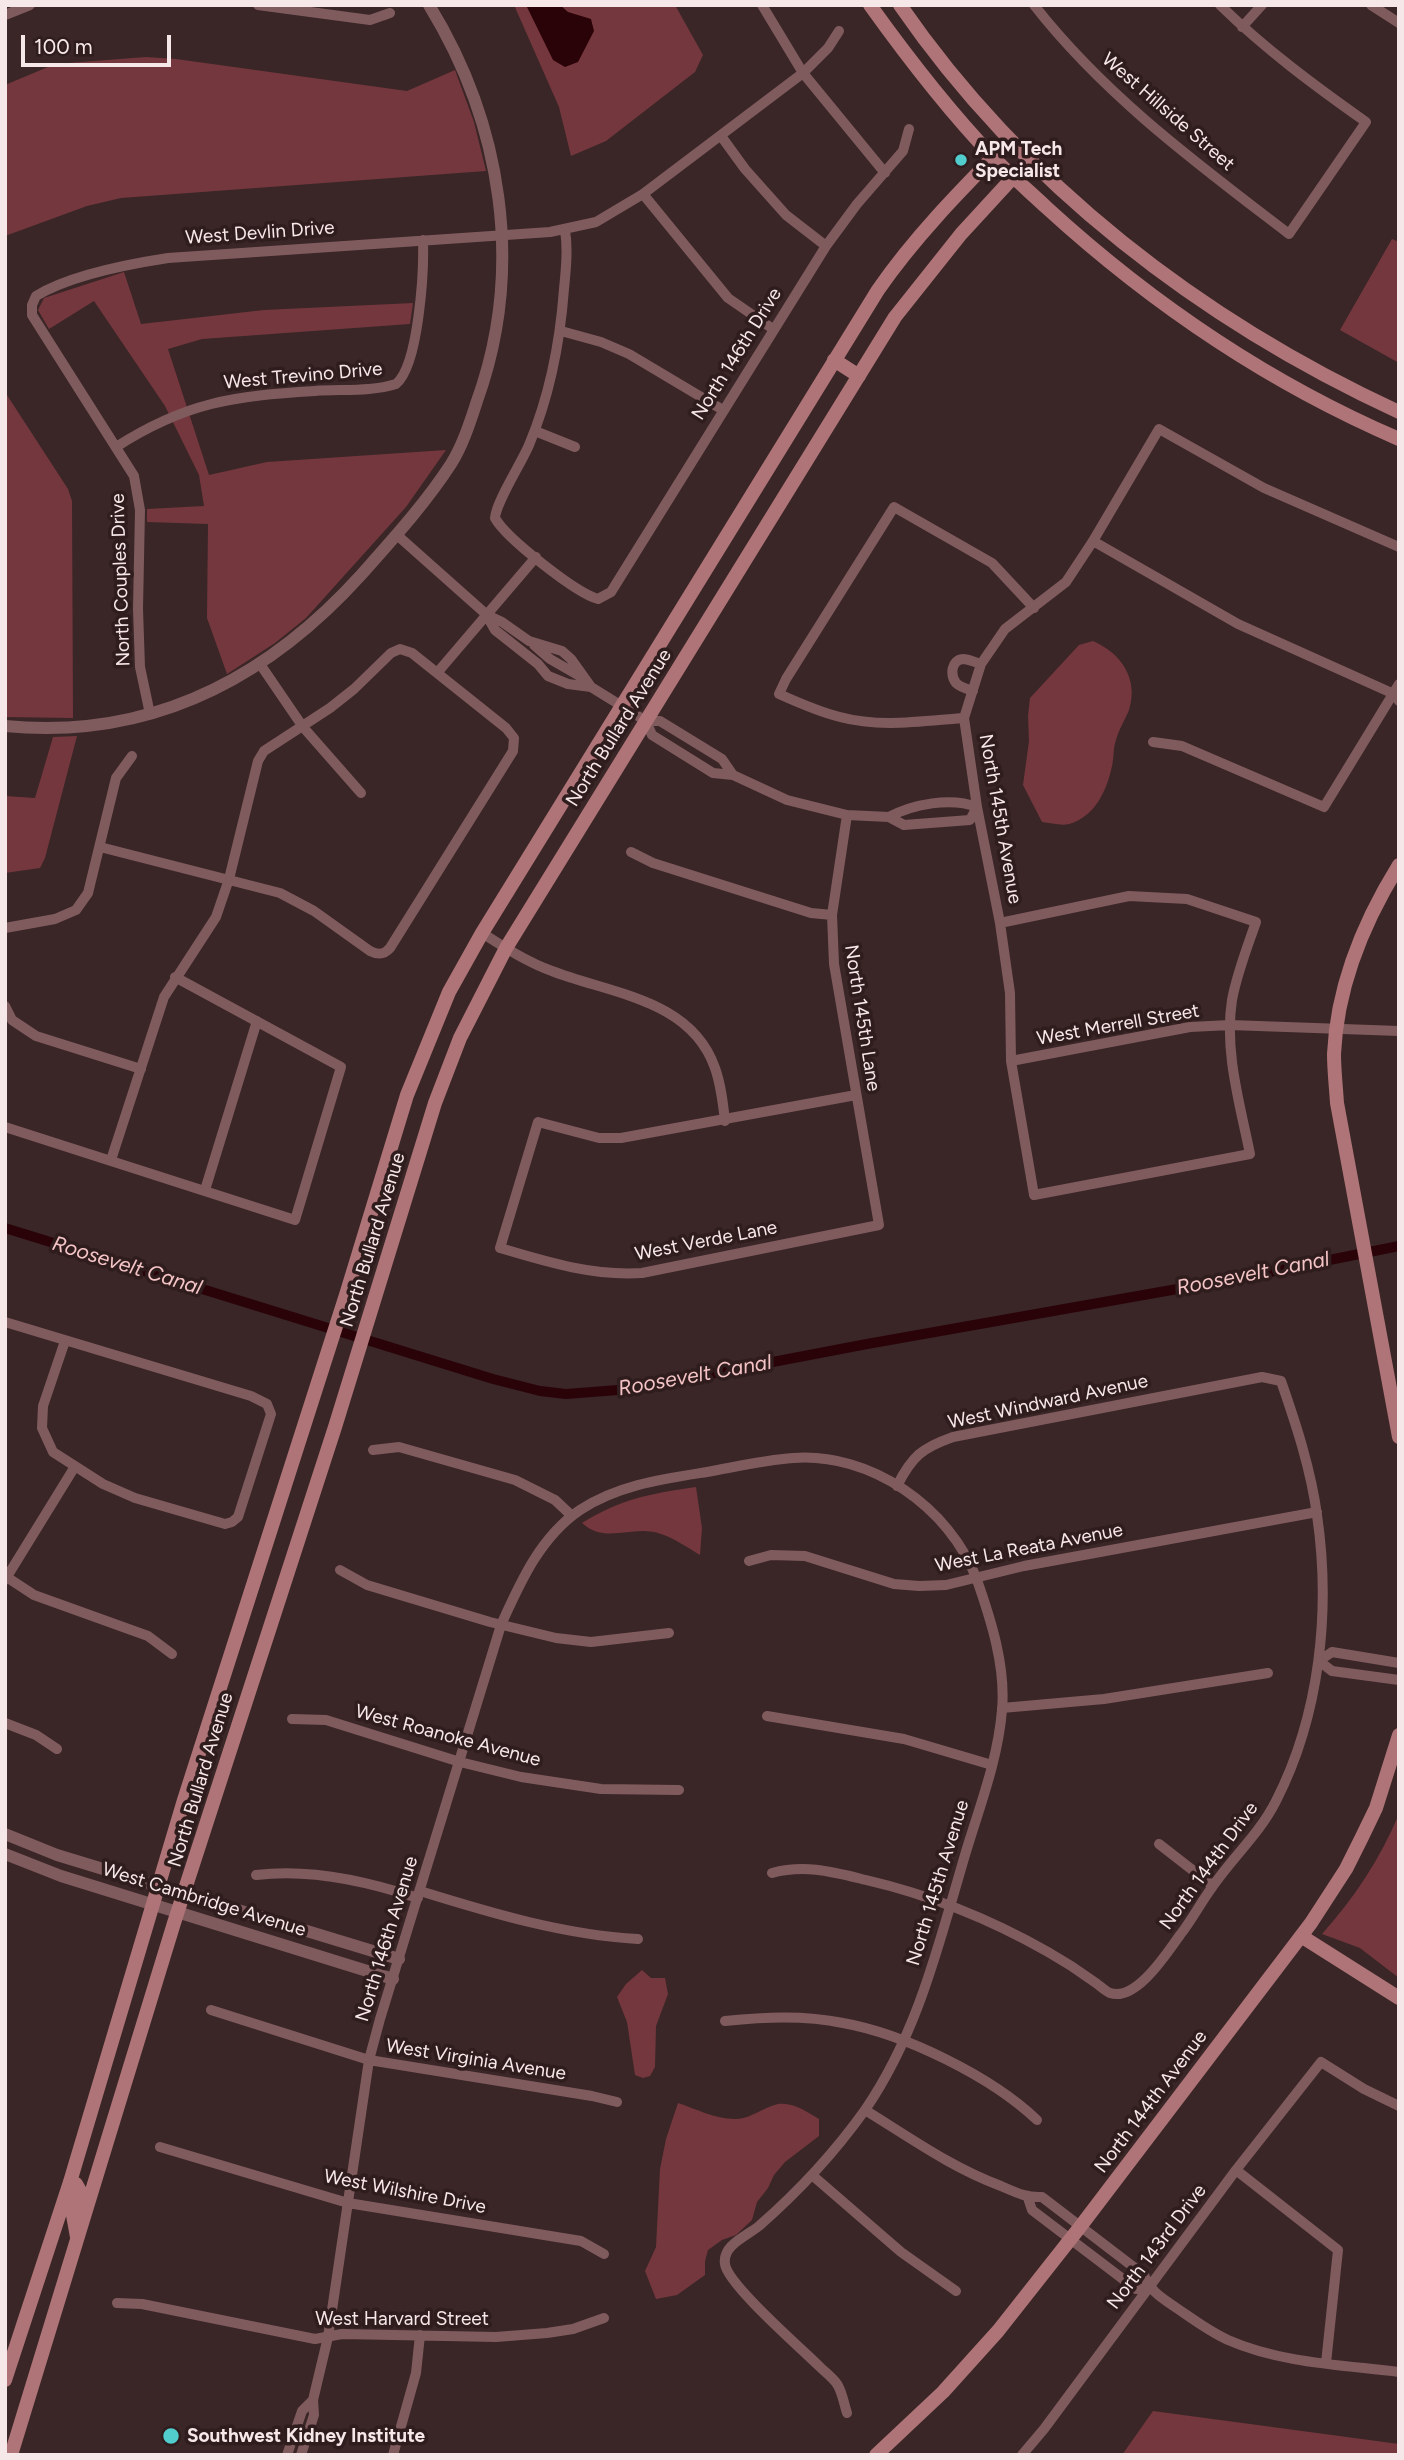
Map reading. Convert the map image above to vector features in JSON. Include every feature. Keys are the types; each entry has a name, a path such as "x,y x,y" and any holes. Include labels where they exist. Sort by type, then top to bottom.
{"main road":[{"path":"870,5 911,62 993,158 1090,247 1191,324 1294,388 1399,439"},
{"path":"900,5 925,41 1010,140 1126,246 1198,299 1293,360 1399,412"},
{"name":"North Bullard Avenue","path":"5,2379 71,2182 242,1614 419,1062 449,992 481,933 896,264 940,211 1010,140"},
{"name":"North Bullard Avenue","path":"11,2455 183,1895 449,1066 471,1014 506,948 895,317 961,234 1029,160"},
{"path":"834,360 859,376"},
{"path":"1399,865 1364,928 1349,969 1336,1029 1334,1056 1336,1103 1399,1437"},
{"name":"North 144th Avenue","path":"876,2455 943,2392 998,2331 1076,2233 1301,1936 1334,1888 1362,1837 1376,1808 1399,1735"},
{"path":"1301,1936 1399,1998"},
{"path":"71,2182 79,2187 80,2191 73,2215 78,2239"}],"street":[{"path":"5,15 30,5"},
{"path":"258,5 370,20 390,13"},
{"path":"5,726 50,729 96,725 150,714 212,692 260,664 314,624 397,535 451,463 464,437 491,358 503,268 503,234 498,187 485,125 460,60 429,5"},
{"path":"762,5 803,73 885,173"},
{"name":"West Hillside Street","path":"1034,5 1058,36 1098,77 1189,158 1289,234 1366,122 1308,81 1242,27"},
{"path":"1220,5 1242,27 1262,5"},
{"path":"1371,5 1399,23"},
{"name":"West Devlin Drive","path":"32,305 39,294 59,286 147,261 565,230 596,222 643,194 803,73 828,48 839,31"},
{"name":"North 146th Drive","path":"536,557 578,589 598,599 611,592 826,246 903,151 909,129"},
{"path":"721,136 745,169 786,215 826,246"},
{"path":"643,194 728,298 773,329"},
{"path":"437,673 536,557 499,525 495,518 498,505 535,431 551,380 561,331 566,268 565,230"},
{"name":"West Trevino Drive","path":"117,447 165,419 214,402 261,394 396,384 403,376 412,350 418,317 423,240"},
{"name":"North Couples Drive","path":"32,305 32,315 134,476 140,510 140,667 150,714"},
{"path":"561,331 601,342 629,354 723,410"},
{"name":"North 145th Avenue","path":"1230,1025 1231,1056 1250,1154 1034,1195 1011,1062 1010,993 1000,923 977,807 964,718 981,664 1005,629 1066,582 1158,429 1264,488 1399,547"},
{"path":"535,431 575,447"},
{"path":"964,718 895,724 842,718 779,694 894,507 992,563 1034,608"},
{"path":"397,535 487,615 529,641 562,651 591,687 646,721 660,721 722,759 733,775"},
{"path":"1093,541 1238,624 1398,693 1324,807 1182,746 1153,742"},
{"path":"487,615 495,630 538,664 548,676 568,684 591,687"},
{"path":"100,847 229,879 272,890 298,901 377,954 385,953 513,751 514,738 506,728 412,653 403,649 395,650 354,689 260,755 229,879 216,917 164,997 111,1160"},
{"path":"973,691 957,684 952,667 964,659 981,664"},
{"path":"260,664 303,727 362,793"},
{"path":"646,721 652,735 713,773 733,775 787,800 848,815 889,817 904,825 915,826 970,820 977,807 964,802 907,808 889,817"},
{"path":"5,928 55,919 76,910 88,893 116,778 132,756"},
{"name":"North 145th Lane","path":"848,815 832,915 834,964 879,1226"},
{"path":"631,852 653,863 811,913 832,915"},
{"path":"1000,923 1129,896 1187,899 1256,922 1239,972 1232,1000 1230,1025"},
{"path":"481,933 552,971 650,1002 683,1023 699,1038 715,1066 725,1121 856,1095"},
{"path":"5,1127 295,1220 341,1067 175,978"},
{"path":"5,1006 12,1020 36,1036 141,1069"},
{"path":"205,1190 257,1021"},
{"name":"West Merrell Street","path":"1011,1062 1190,1027 1230,1025 1399,1031"},
{"name":"West Verde Lane","path":"725,1121 621,1138 599,1138 538,1122 500,1248 585,1270 629,1274 879,1226"},
{"path":"5,1322 251,1396 267,1404 271,1414 268,1426 242,1511 232,1522 215,1521 135,1498 74,1468 52,1452 42,1428 43,1406 65,1341"},
{"name":"West Windward Avenue","path":"897,1486 914,1458 927,1446 953,1437 1262,1377 1275,1378"},
{"name":"North 144th Drive","path":"950,1904 1014,1932 1067,1962 1111,1993 1126,1993 1138,1987 1170,1950 1213,1886 1260,1828 1276,1801 1301,1735 1319,1661 1322,1570 1317,1511 1296,1424 1281,1381 1275,1378"},
{"path":"373,1450 399,1447 515,1480 555,1500 572,1516 599,1499 632,1486 793,1458 826,1459 863,1467 897,1486"},
{"path":"74,1468 6,1578 34,1595 148,1636 172,1654"},
{"name":"North 145th Avenue","path":"847,2413 838,2384 739,2288 724,2269 725,2255 734,2244 756,2228 812,2175 865,2110 904,2043 934,1963 992,1765 1002,1708 1000,1665 976,1577 964,1553 937,1517 897,1486"},
{"name":"West La Reata Avenue","path":"749,1561 771,1555 804,1556 894,1584 946,1585 1317,1511"},
{"name":"North 146th Avenue","path":"301,2455 314,2415 313,2400 328,2337 369,2060 501,1625 524,1573 572,1516"},
{"path":"340,1570 367,1585 501,1625 556,1638 591,1642 669,1633"},
{"path":"1399,1663 1332,1652 1319,1661 1332,1671 1399,1680"},
{"path":"1002,1708 1104,1699 1268,1673"},
{"path":"767,1716 904,1739 992,1765"},
{"name":"West Roanoke Avenue","path":"292,1719 326,1720 460,1762 521,1777 601,1789 680,1790"},
{"path":"5,1723 36,1735 57,1749"},
{"name":"West Cambridge Avenue","path":"5,1834 57,1855 183,1895 399,1959"},
{"path":"1160,1844 1213,1886"},
{"name":"West Cambridge Avenue","path":"5,1854 61,1876 393,1979"},
{"path":"772,1873 791,1868 819,1868 900,1888 950,1904"},
{"path":"256,1875 284,1871 343,1878 544,1924 618,1938 638,1939"},
{"name":"West Virginia Avenue","path":"211,2010 369,2060 617,2102"},
{"path":"725,2021 793,2017 843,2023 904,2043 965,2068 1016,2100 1037,2120"},
{"name":"North 143rd Drive","path":"1022,2455 1236,2170 1321,2062 1399,2106"},
{"path":"865,2110 951,2164 979,2178 1028,2197 1042,2197 1115,2273 1136,2289 1149,2288"},
{"name":"West Wilshire Drive","path":"160,2147 348,2203 581,2241 604,2253"},
{"path":"1236,2170 1338,2250 1326,2363"},
{"path":"812,2175 901,2252 956,2291"},
{"path":"1028,2197 1032,2210 1125,2261 1144,2276 1149,2288 1204,2328 1229,2341 1263,2352 1399,2372"},
{"path":"1115,2273 1125,2261"},
{"name":"West Harvard Street","path":"117,2303 142,2304 315,2339 342,2334 496,2337 573,2329 604,2318"},
{"path":"393,2455 416,2373 420,2336"},
{"name":"North 146th Avenue","path":"288,2455 302,2411 313,2400"}],"shaded area":[{"path":"514,5 675,5 703,55 695,72 606,141 571,156 559,107"},
{"path":"526,5 560,5 568,12 591,19 594,31 578,62 565,67 553,60"},
{"path":"146,57 407,91 455,70 474,122 486,171 121,198 87,206 5,236 5,85 55,64"},
{"path":"1392,239 1399,242 1399,363 1340,330"},
{"path":"124,272 141,324 264,310 413,303 410,324 202,339 168,349 209,475 267,462 446,450 406,507 306,618 275,643 227,674 207,618 208,524 147,522 147,509 204,506 199,475 165,406 94,301 49,329 38,310 44,298"},
{"path":"5,392 68,489 72,501 73,718 5,717"},
{"path":"1093,641 1112,652 1125,668 1132,688 1129,710 1115,743 1107,784 1093,809 1069,824 1042,822 1023,785 1029,741 1030,698 1079,645"},
{"path":"77,736 45,858 40,868 5,873 5,796 35,798 53,737"},
{"path":"696,1487 702,1528 700,1555 661,1534 640,1531 601,1533 582,1523 637,1498"},
{"path":"1399,1814 1399,1978 1360,1948 1322,1934 1366,1877"},
{"path":"642,1970 651,1978 665,1978 668,1994 656,2026 655,2067 650,2076 643,2078 635,2075 627,2022 617,1997 626,1984"},
{"path":"678,2103 729,2119 748,2117 778,2104 789,2105 819,2119 819,2136 785,2162 774,2175 757,2202 752,2220 736,2235 722,2240 708,2250 705,2275 677,2295 656,2299 645,2271 656,2247 660,2169 666,2139"},
{"path":"1153,2411 1399,2444 1399,2455 1122,2455"}],"waterway":[{"name":"Roosevelt Canal","path":"5,1228 493,1379 540,1391 566,1394 631,1389 1245,1277 1399,1246"}],"place":[{"name":"APM Tech Specialist","path":"961,160"},
{"name":"Southwest Kidney Institute","path":"171,2436"}]}
